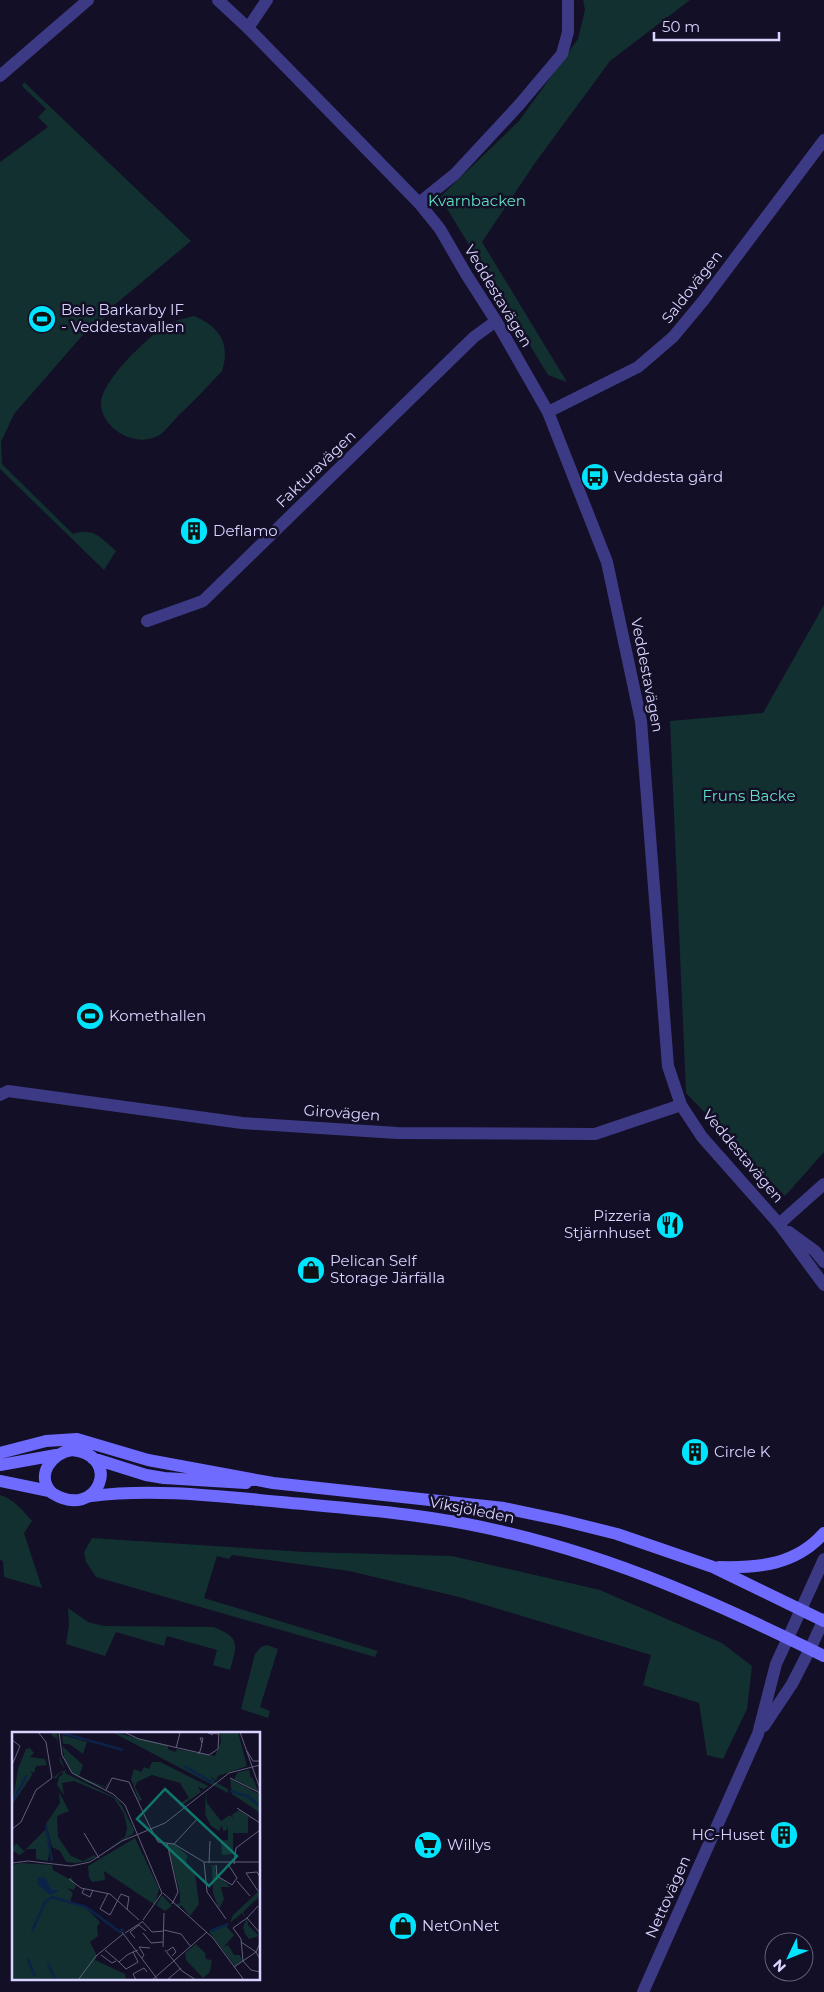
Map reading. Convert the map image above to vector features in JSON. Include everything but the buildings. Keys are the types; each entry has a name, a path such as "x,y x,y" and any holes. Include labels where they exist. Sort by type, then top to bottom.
{"main road":[{"name":"Viksjöleden","path":"0,1453 46,1442 77,1439 148,1460 273,1483 504,1508 617,1534 713,1567 824,1620"},
{"path":"0,1465 56,1456 72,1450 82,1452 92,1458 99,1467 101,1479 99,1487 91,1496 70,1500 60,1498 50,1491 0,1481"},
{"path":"50,1491 46,1483 46,1470 56,1456"},
{"name":"Viksjöleden","path":"92,1458 146,1476 229,1483 273,1483"},
{"name":"Viksjöleden","path":"91,1496 122,1492 177,1493 375,1511 463,1523 552,1545 651,1577 712,1601 824,1656"},
{"path":"713,1567 756,1567 782,1561 803,1552 824,1533"}],"street":[{"path":"0,76 88,0"},
{"name":"Veddestavägen","path":"218,0 248,28 419,203 440,229 548,412 607,562 642,721 668,1066 680,1105 702,1136 779,1224 824,1285"},
{"path":"248,28 267,0"},
{"path":"419,203 455,174 519,105 562,54 568,32 568,0"},
{"name":"Saldovägen","path":"548,412 638,367 674,337 824,140"},
{"name":"Fakturavägen","path":"147,622 203,601 474,337 496,321"},
{"name":"Girovägen","path":"0,1095 8,1091 242,1123 397,1133 595,1134 680,1105"},
{"path":"779,1224 824,1184"},
{"name":"Veddestavägen","path":"779,1224 815,1251 824,1262"},
{"path":"788,1638 824,1559"},
{"path":"810,1649 824,1620"},
{"name":"Nettovägen","path":"644,1992 758,1734 776,1664 788,1638"},
{"name":"Nettovägen","path":"758,1734 792,1684 810,1649"}],"green space":[{"name":"Kvarnbacken","path":"583,0 690,0 610,61 535,163 482,242 567,382 548,375 440,197 519,121 578,39 585,10"},
{"name":"Bele Barkarby IF - Veddestavallen","path":"24,82 191,241 106,312 107,316 99,323 95,321 14,414 1,442 2,464 73,534 80,532 92,533 116,551 104,570 0,469 0,162 48,127 38,117 46,109 22,86"},
{"path":"194,316 210,325 221,337 225,352 222,371 161,434 142,440 123,435 114,429 103,413 101,403 108,384 135,352 154,334 169,324"},
{"name":"Fruns Backe","path":"824,605 824,1152 785,1196 686,1093 670,721 763,713"},
{"path":"0,1495 14,1502 32,1521 24,1533 42,1588 4,1577 3,1561 0,1560"},
{"path":"92,1538 305,1552 452,1556 600,1590 722,1643 752,1666 747,1709 723,1759 707,1755 699,1703 643,1685 651,1655 459,1597 349,1571 232,1555 229,1559 217,1556 204,1598 378,1651 375,1657 96,1577 86,1562 84,1552"},
{"path":"68,1608 88,1622 104,1626 214,1627 229,1635 235,1643 230,1670 213,1665 217,1650 167,1636 164,1646 116,1632 105,1656 66,1644 69,1625"},
{"path":"267,1645 278,1649 260,1707 270,1711 268,1718 241,1709 255,1654 261,1647"}],"place":[{"name":"Bele Barkarby IF - Veddestavallen","path":"42,319"},
{"name":"Veddesta gård","path":"595,477"},
{"name":"Deflamo","path":"194,531"},
{"name":"Komethallen","path":"90,1016"},
{"name":"Pizzeria Stjärnhuset","path":"670,1225"},
{"name":"Pelican Self Storage Järfälla","path":"311,1270"},
{"name":"Circle K","path":"695,1452"},
{"name":"HC-Huset","path":"784,1835"},
{"name":"Willys","path":"428,1845"},
{"name":"NetOnNet","path":"403,1926"}]}
